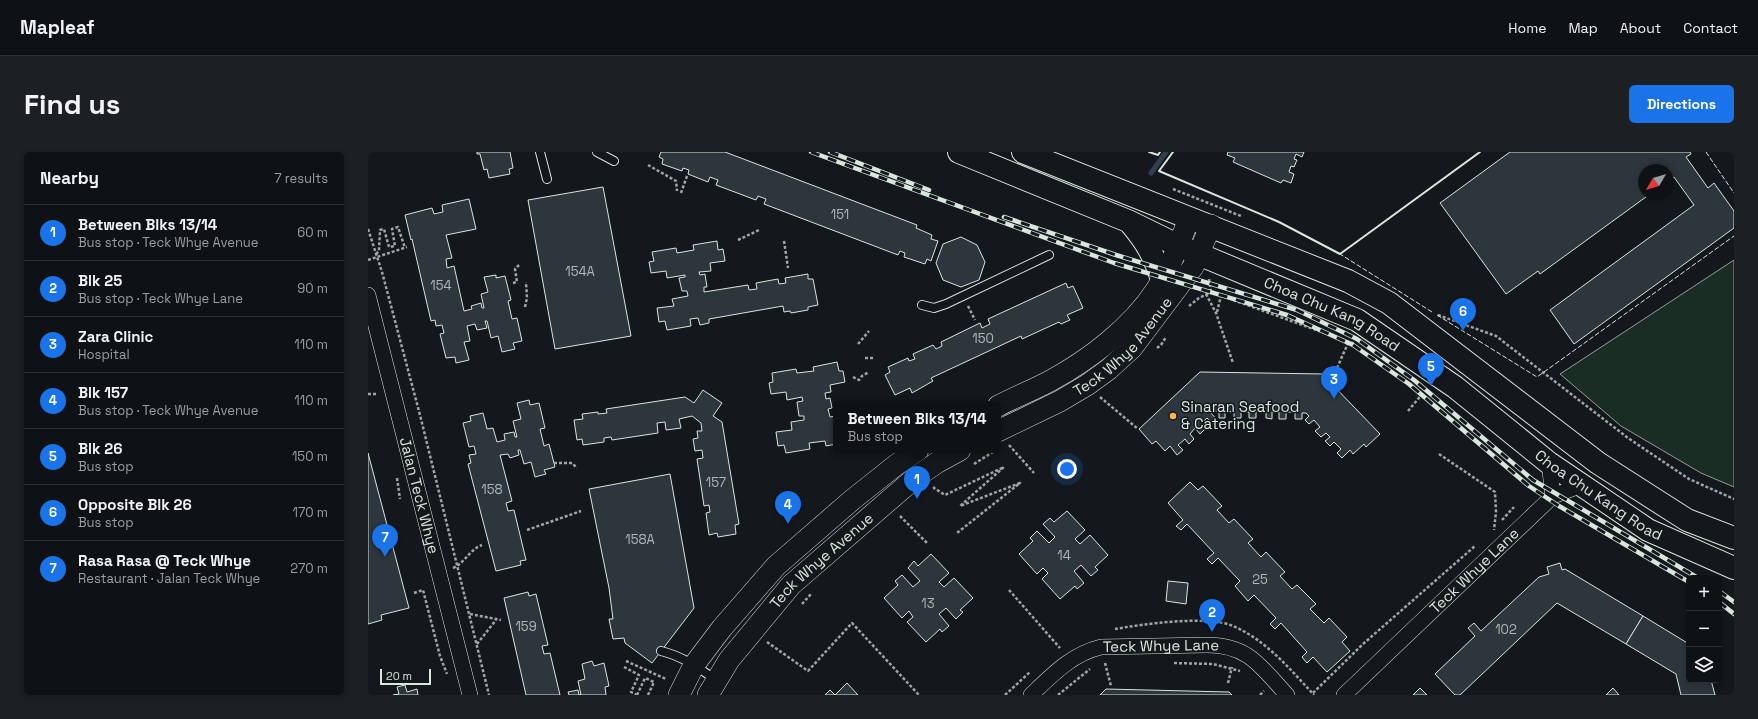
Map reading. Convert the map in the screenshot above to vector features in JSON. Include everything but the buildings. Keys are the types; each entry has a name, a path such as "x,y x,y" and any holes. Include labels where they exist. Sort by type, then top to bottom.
{"main road":[{"name":"Choa Chu Kang Road","path":"959,152 1128,221 1179,246 1200,253 1357,320 1455,387 1549,462 1648,530 1734,568"},
{"name":"Choa Chu Kang Road","path":"1023,152 1189,218 1211,225 1348,281 1389,303 1598,463 1687,520 1734,538"},
{"name":"Teck Whye Avenue","path":"1001,405 1049,382 1096,352 1138,313 1156,291 1179,246 1189,218"},
{"path":"1128,221 1146,242 1154,257 1162,279"},
{"name":"Teck Whye Avenue","path":"1001,430 1074,393 1097,378 1136,343 1193,267 1211,225"},
{"name":"Teck Whye Avenue","path":"674,688 694,665 722,628 776,566 852,500 914,453"},
{"name":"Teck Whye Avenue","path":"713,688 729,660 791,585 916,477 954,453"}],"street":[{"name":"Jalan Teck Whye","path":"368,295 470,695"},
{"path":"1549,462 1553,496"},
{"name":"Teck Whye Lane","path":"1344,695 1553,496 1582,485"},
{"name":"Teck Whye Lane","path":"1031,695 1068,660 1101,647 1224,645 1243,652 1252,658 1287,695"}],"lane":[{"path":"540,152 547,179"},
{"path":"597,152 614,161"},
{"path":"922,304 934,308 946,304 1049,255"},
{"path":"661,652 670,654 694,665 713,688"}],"path":[{"path":"648,165 676,181 677,191"},
{"path":"681,193 687,176"},
{"path":"368,260 376,255 406,248 398,227 392,228 395,246 389,247 384,229 380,230 379,251 376,255"},
{"path":"368,229 410,377 489,695"},
{"path":"738,240 759,230"},
{"path":"784,241 788,268"},
{"path":"513,283 517,282 515,268 519,265"},
{"path":"525,307 527,298 526,282"},
{"path":"1211,292 1349,340 1355,344"},
{"path":"1206,294 1216,313 1233,362"},
{"path":"1216,313 1221,296"},
{"path":"1433,313 1496,336 1628,438 1689,479 1734,499"},
{"path":"858,344 869,331"},
{"path":"1337,368 1349,340"},
{"path":"865,358 873,358"},
{"path":"854,378 859,380 862,376 869,372"},
{"path":"1408,411 1423,393"},
{"path":"368,394 382,394"},
{"path":"1105,401 1138,429"},
{"path":"1012,449 1034,473"},
{"path":"1439,454 1492,488 1495,492 1496,512 1494,530"},
{"path":"554,463 572,463 577,468"},
{"path":"934,488 945,495 1004,467 960,506 1020,483 957,533"},
{"path":"1488,534 1494,530 1514,507"},
{"path":"904,510 898,514 927,543"},
{"path":"527,530 581,511"},
{"path":"1313,693 1363,644 1478,543"},
{"path":"439,574 458,566 466,559 471,551 482,545"},
{"path":"414,593 423,590 440,656 447,676"},
{"path":"1009,590 1061,649 1068,660"},
{"path":"798,608 814,592"},
{"path":"470,614 501,620"},
{"path":"477,644 496,620"},
{"path":"765,640 808,671 852,623 919,695"},
{"path":"626,661 674,688"},
{"path":"1105,662 1111,686"},
{"path":"1099,664 1109,662"},
{"path":"1167,663 1213,664 1242,672"},
{"path":"624,667 639,675 631,692 637,695 645,678 654,682 648,695"},
{"path":"1058,695 1093,667"},
{"path":"1228,683 1231,668"},
{"path":"1258,687 1266,695"}],"green space":[{"path":"1734,260 1734,487 1701,473 1621,426 1560,374"}],"waterway":[{"path":"1151,173 1166,152"}],"railway":[{"path":"811,152 1114,263 1287,315 1353,345 1409,384 1529,486 1559,506 1686,580"},
{"path":"830,152 929,190"},
{"path":"1004,217 1116,255 1297,310 1357,339 1414,380 1533,480 1693,575"},
{"path":"1722,593 1734,602"},
{"path":"1722,604 1734,614"}],"fence":[{"path":"1432,312 1340,254 1480,152"},
{"path":"1706,152 1734,193"},
{"path":"1437,315 1537,377 1734,236"}],"wall":[{"path":"1149,152 1158,155 1160,152"},
{"path":"1173,152 1159,171 1279,222 1340,254 1480,152"}],"place":[{"name":"Opposite Blk 26","path":"1463,331"},
{"name":"Blk 26","path":"1431,386"},
{"name":"Zara Clinic","path":"1334,399"},
{"name":"Sinaran Seafood & Catering","path":"1173,416"},
{"name":"Between Blks 13/14","path":"917,499"},
{"name":"Blk 157","path":"788,524"},
{"name":"Rasa Rasa @ Teck Whye","path":"385,557"},
{"name":"Blk 25","path":"1212,632"}]}
